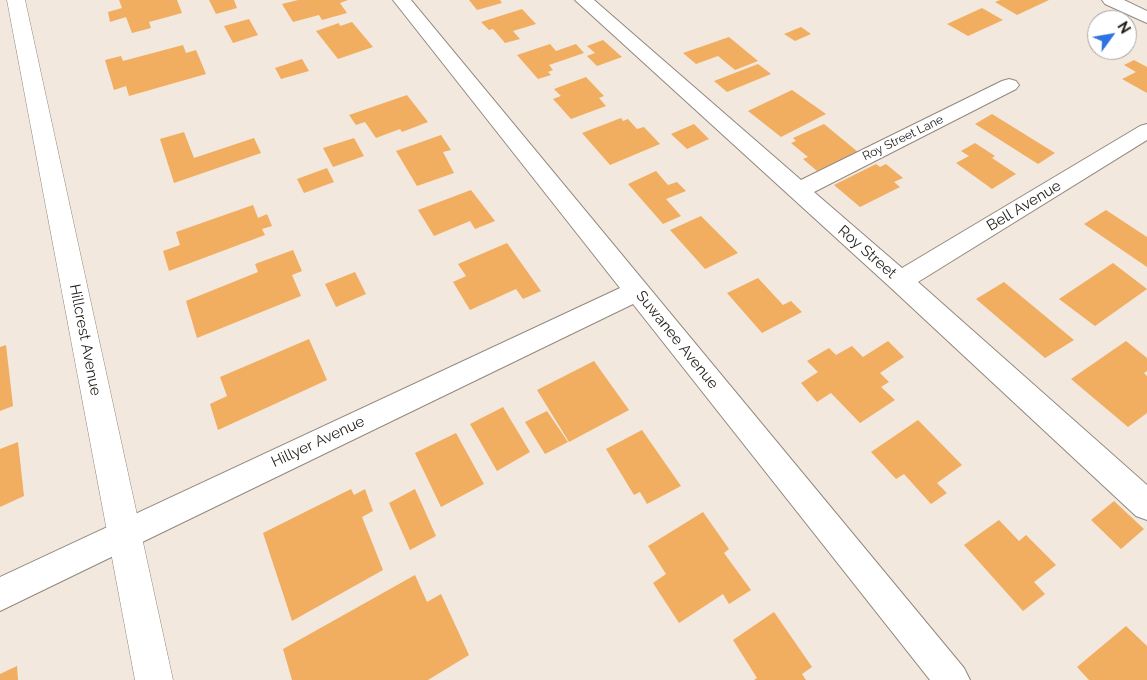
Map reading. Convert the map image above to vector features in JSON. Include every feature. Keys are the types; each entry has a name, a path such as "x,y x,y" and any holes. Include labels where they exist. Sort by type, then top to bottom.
{"street":[{"name":"Hillcrest Avenue","path":"16,0 154,680"},
{"name":"Suwanee Avenue","path":"402,0 952,680"},
{"name":"Roy Street","path":"584,0 900,281 1147,506"},
{"path":"1111,0 1147,18"},
{"name":"Roy Street Lane","path":"797,191 1009,85"},
{"name":"Bell Avenue","path":"900,281 1147,131"},
{"name":"Hillyer Avenue","path":"0,594 637,291"}],"building":[{"path":"119,0 177,0 182,13 149,22 151,28 132,33 126,17 110,22 108,12 122,8"},
{"path":"209,0 234,0 237,8 216,14"},
{"path":"298,0 348,0 340,3 347,13 322,20 319,15 293,22 282,4"},
{"path":"469,0 500,0 502,3 477,10"},
{"path":"1000,0 1049,0 1017,15 995,2"},
{"path":"982,8 1003,20 968,36 947,24"},
{"path":"522,9 536,24 513,31 520,39 505,43 493,29 489,30 481,22"},
{"path":"249,19 258,35 233,43 224,26"},
{"path":"352,22 373,47 338,59 316,31 339,23 340,26"},
{"path":"801,27 811,34 795,41 784,34"},
{"path":"729,37 758,61 735,70 718,56 696,64 683,53"},
{"path":"603,40 622,57 597,66 587,56 595,53 587,46"},
{"path":"550,44 556,51 576,44 584,53 549,65 553,70 548,72 551,75 538,79 517,55"},
{"path":"183,45 186,53 196,50 206,74 129,96 126,86 114,90 105,60 121,56 123,61"},
{"path":"302,59 309,71 281,79 275,68"},
{"path":"1134,60 1147,67 1147,93 1122,79 1136,72 1124,65"},
{"path":"758,64 771,74 727,92 714,81"},
{"path":"586,77 604,96 599,98 606,106 571,119 553,99 561,96 554,89"},
{"path":"792,90 826,114 781,137 748,111"},
{"path":"407,95 428,122 402,132 400,129 376,138 365,122 356,125 349,115"},
{"path":"992,114 1055,153 1038,164 975,124"},
{"path":"621,118 623,121 628,119 637,129 644,127 660,144 610,165 582,133"},
{"path":"694,124 709,139 687,149 671,134"},
{"path":"824,124 858,152 817,171 803,159 808,157 791,143 796,141 793,138"},
{"path":"184,132 194,158 254,138 261,153 174,183 160,139"},
{"path":"441,135 451,150 443,152 454,173 417,186 396,151"},
{"path":"354,138 364,156 333,167 323,148"},
{"path":"975,143 995,156 992,158 1016,174 992,189 956,163 969,156 961,151"},
{"path":"876,164 880,167 886,164 903,178 894,182 900,187 860,207 834,185"},
{"path":"327,168 334,182 304,193 297,179"},
{"path":"656,171 668,185 677,182 686,191 666,199 681,216 663,224 628,184"},
{"path":"471,190 495,221 475,229 470,221 434,236 418,210"},
{"path":"253,205 258,218 267,214 272,226 262,229 265,235 169,271 163,251 180,245 176,232"},
{"path":"1106,210 1147,237 1147,267 1084,224"},
{"path":"701,216 738,253 705,269 670,230"},
{"path":"507,243 541,291 523,299 516,289 470,310 453,282 466,276 458,264"},
{"path":"293,250 302,271 292,275 301,296 197,338 186,301 258,272 255,264"},
{"path":"1113,263 1147,289 1095,326 1059,299"},
{"path":"355,272 366,294 336,307 325,284"},
{"path":"758,278 783,305 791,301 802,312 762,333 727,293"},
{"path":"1004,282 1074,340 1045,358 976,299"},
{"path":"309,339 327,380 218,430 210,404 227,396 220,377"},
{"path":"888,341 904,357 880,373 889,382 881,387 895,400 860,423 831,393 817,402 801,383 818,372 807,361 829,348 836,355 852,346 863,357"},
{"path":"1126,341 1147,358 1147,371 1144,373 1147,376 1147,413 1128,427 1071,379"},
{"path":"6,345 13,406 0,411 0,347"},
{"path":"594,361 629,410 569,442 537,390"},
{"path":"503,407 530,452 497,471 470,424"},
{"path":"547,411 568,442 545,454 525,422"},
{"path":"918,420 962,465 937,483 947,493 931,504 904,474 896,479 871,452"},
{"path":"642,430 681,486 647,504 640,492 634,495 606,449"},
{"path":"456,433 484,484 441,507 415,453"},
{"path":"18,442 24,496 0,507 0,449"},
{"path":"351,489 354,495 365,489 373,511 362,517 383,570 292,621 263,533"},
{"path":"415,489 436,536 410,550 389,503"},
{"path":"1114,501 1144,529 1121,549 1091,520"},
{"path":"703,512 729,549 724,553 751,590 729,604 723,594 679,623 653,583 666,574 648,546"},
{"path":"999,520 1019,541 1026,535 1056,565 1034,582 1045,594 1023,611 964,545"},
{"path":"415,575 427,602 441,594 469,655 428,680 292,680 283,649"},
{"path":"774,612 812,667 802,674 806,680 754,680 757,678 733,640"},
{"path":"1126,626 1147,646 1147,680 1089,680 1077,667"},
{"path":"17,666 18,680 0,680 0,674"}]}
